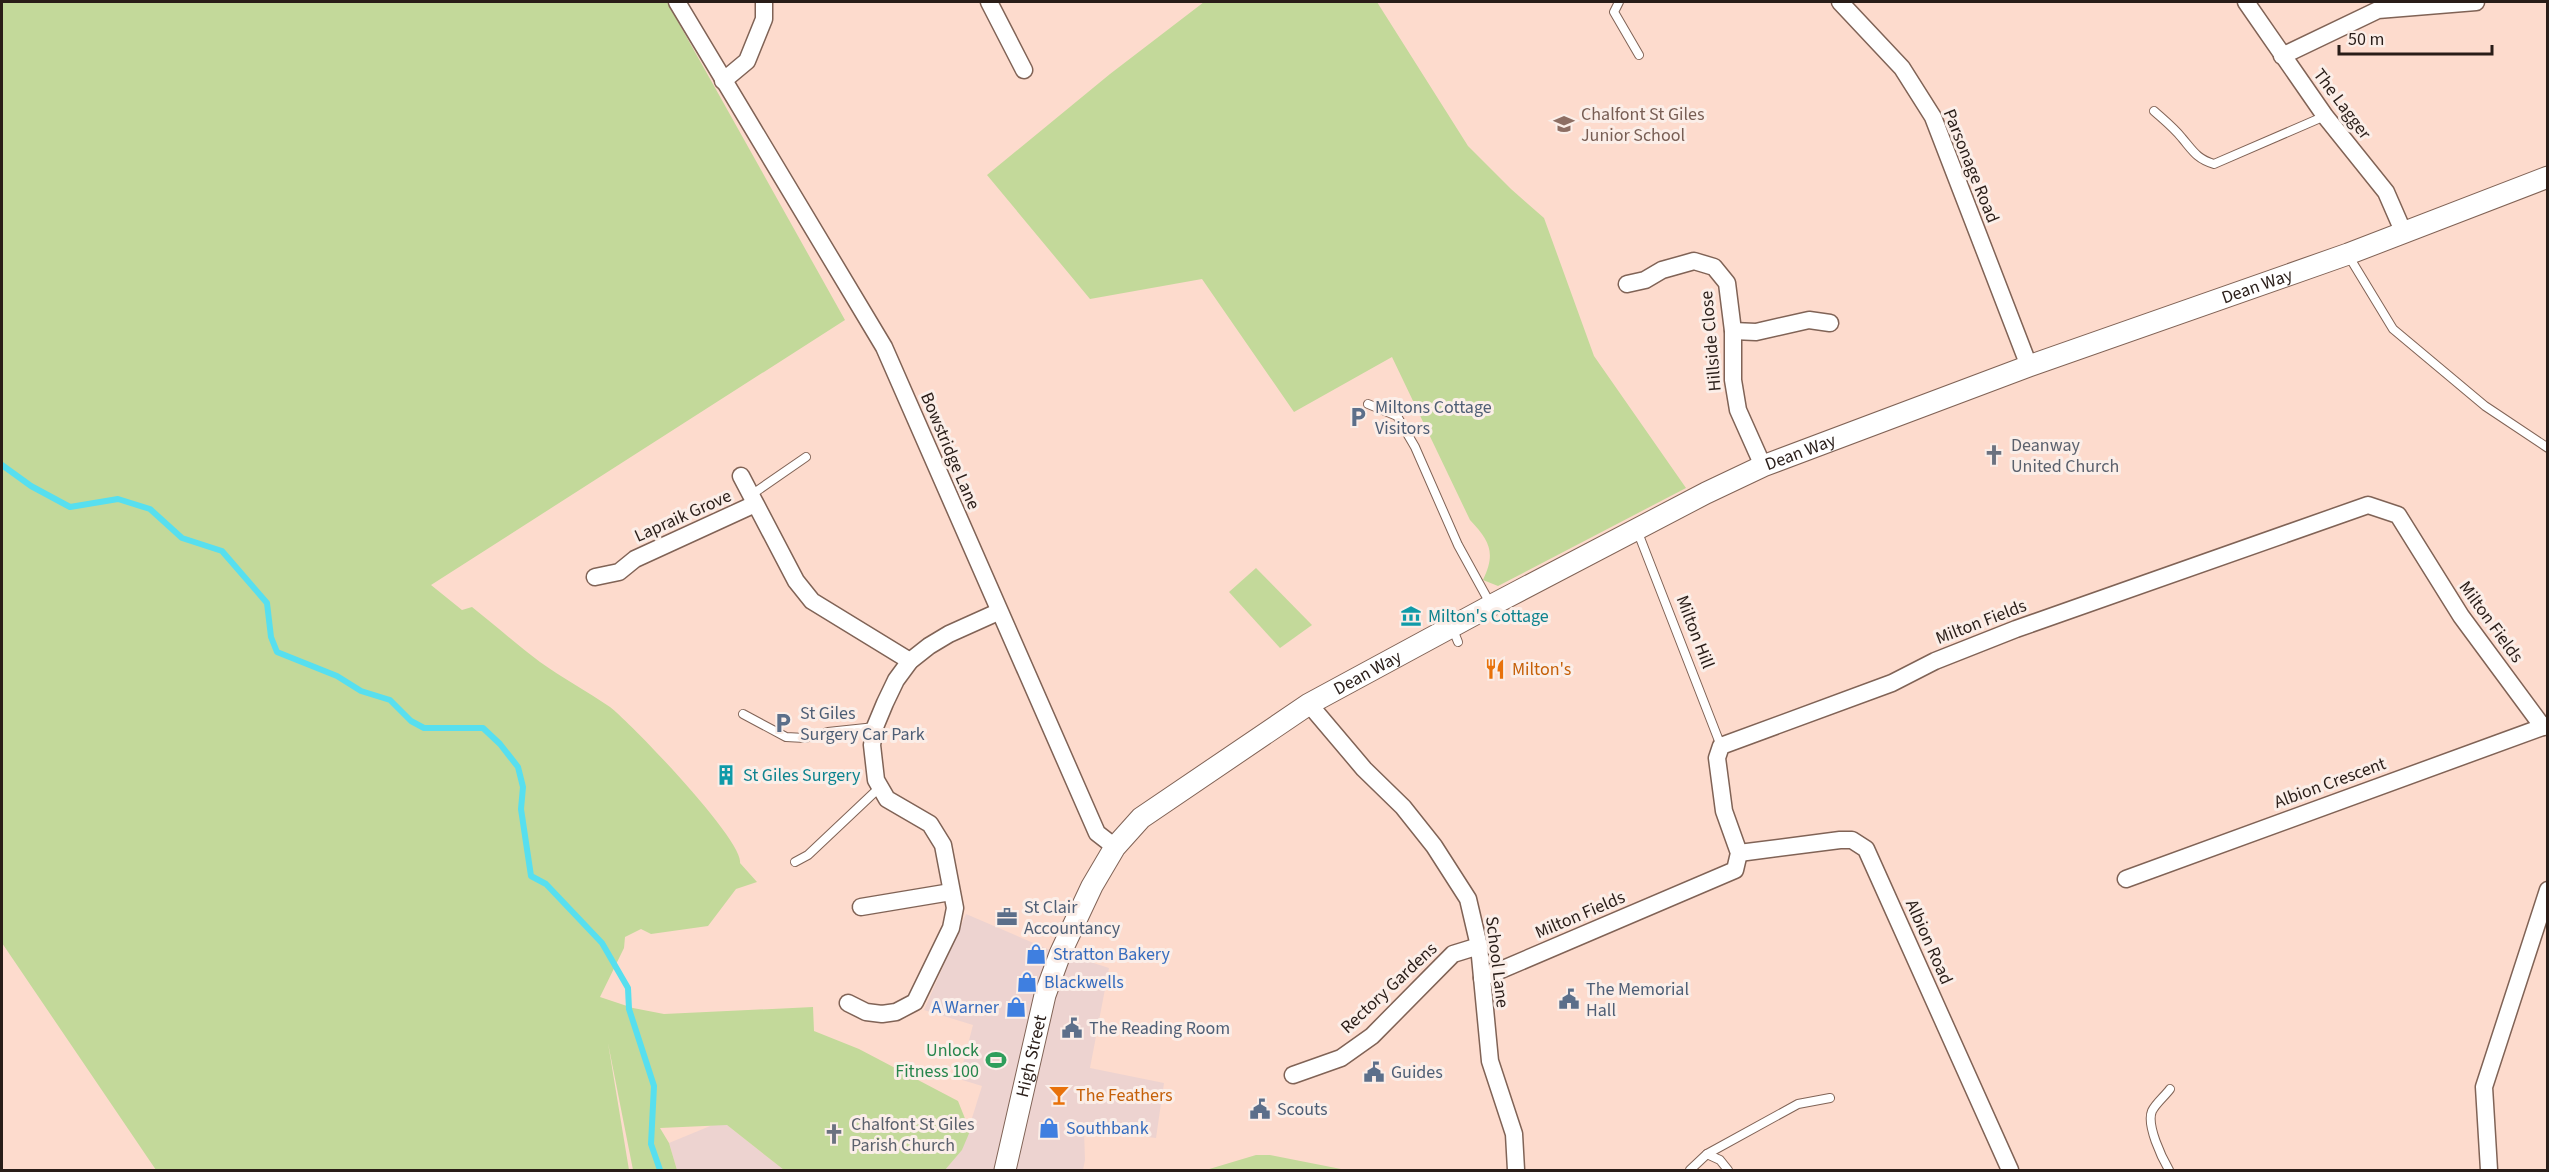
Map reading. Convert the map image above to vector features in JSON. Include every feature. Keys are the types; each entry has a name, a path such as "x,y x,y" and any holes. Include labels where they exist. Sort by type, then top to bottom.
{"street":[{"name":"Bowstridge Lane","path":"677,2 884,346 998,612 1097,833 1116,847"},
{"path":"723,81 747,61 764,19 764,2"},
{"path":"989,2 1024,70"},
{"name":"Parsonage Road","path":"1840,2 1902,68 1933,117 2029,366"},
{"name":"The Lagger","path":"2246,2 2325,116 2386,192 2403,231"},
{"path":"2282,56 2378,10 2476,2"},
{"name":"Dean Way","path":"1116,847 1141,818 1309,704 1455,635 1492,605 1763,466 2029,366 2348,254 2547,177"},
{"name":"Hillside Close","path":"1627,284 1645,280 1662,270 1694,261 1714,267 1727,283 1733,331 1733,380 1738,410 1763,466"},
{"path":"1733,331 1756,332 1809,320 1830,324"},
{"name":"Lapraik Grove","path":"741,476 796,581 812,601 910,661"},
{"name":"Lapraik Grove","path":"595,577 620,572 635,559 753,500"},
{"name":"Milton Fields","path":"1721,746 1892,683 1935,660 2016,628 2368,505 2398,515 2461,616 2545,726"},
{"path":"848,1003 866,1012 882,1014 896,1012 915,1002 951,928 956,908 943,845 930,824 886,800 879,788 873,764 872,746 875,727 896,680 910,661 928,646 949,634 998,612"},
{"name":"School Lane","path":"1309,704 1364,769 1403,807 1434,846 1468,899 1479,946 1490,1061 1514,1134 1516,1170"},
{"name":"Albion Crescent","path":"2126,879 2545,726"},
{"path":"1721,746 1717,758 1724,811 1739,853"},
{"name":"Albion Road","path":"1739,853 1840,840 1852,840 1866,849 2010,1170"},
{"name":"High Street","path":"1005,1170 1046,995 1060,954 1092,886 1116,847"},
{"name":"Milton Fields","path":"1482,978 1735,870 1739,853"},
{"path":"2489,1170 2484,1087 2547,890"},
{"path":"861,907 951,892"},
{"name":"Rectory Gardens","path":"1293,1075 1341,1058 1372,1036 1453,954 1479,946"}],"lane":[{"path":"1619,2 1614,12 1639,55"},
{"path":"2154,111 2183,138 2194,154 2202,161 2214,164 2325,116"},
{"path":"2348,254 2392,329 2485,406 2547,448"},
{"path":"1368,404 1397,416 1415,447 1458,545 1492,605"},
{"path":"753,500 806,457"},
{"name":"Milton Hill","path":"1637,530 1721,746"},
{"path":"743,714 786,737 805,738 828,732 875,727"},
{"path":"795,862 808,855 879,788"},
{"path":"2169,1170 2160,1152 2151,1123 2152,1113 2170,1089"},
{"path":"1690,1170 1707,1154 1798,1104 1830,1098"},
{"path":"1707,1154 1720,1160 1728,1170"}],"shaded area":[{"path":"966,914 1073,960 1075,957 1109,968 1090,1068 1164,1083 1156,1138 1084,1130 1083,1170 945,1170 962,1150 982,1086 959,1079 973,1025 924,1010"},
{"path":"715,1124 727,1125 784,1170 677,1170 669,1143"}],"green space":[{"path":"2,2 667,2 845,320 431,585 462,610 472,607 540,662 610,707 662,758 706,808 736,851 740,863 757,882 736,889 708,926 651,934 641,929 625,937 624,948 600,997 633,1008 664,1014 813,1007 814,1031 859,1049 958,1101 970,1131 962,1150 945,1170 784,1170 727,1125 660,1128 669,1143 677,1170 633,1170 608,1043 629,1170 156,1170 2,943"},
{"path":"1204,2 1377,2 1468,146 1544,218 1594,356 1686,488 1498,586 1483,580 1489,562 1489,548 1482,534 1470,520 1392,357 1294,412 1202,279 1090,299 987,175 1110,74"},
{"path":"1256,568 1312,625 1280,648 1229,592"},
{"path":"1256,1155 1270,1155 1346,1170 1206,1170"}],"waterway":[{"path":"2,465 31,486 70,507 118,499 150,509 182,538 222,551 267,603 271,637 277,652 337,676 361,691 390,700 411,721 424,728 483,728 500,744 518,767 523,787 521,809 531,876 546,884 602,943 628,988 629,1009 654,1086 651,1144 660,1170"}],"place":[{"name":"Chalfont St Giles Junior School","path":"1564,124"},
{"name":"Miltons Cottage Visitors","path":"1358,417"},
{"name":"Deanway United Church","path":"1994,455"},
{"name":"Milton's Cottage","path":"1411,616"},
{"name":"Milton's","path":"1495,669"},
{"name":"St Giles Surgery Car Park","path":"783,723"},
{"name":"St Giles Surgery","path":"726,775"},
{"name":"St Clair Accountancy","path":"1007,917"},
{"name":"Stratton Bakery","path":"1036,954"},
{"name":"Blackwells","path":"1027,982"},
{"name":"The Memorial Hall","path":"1569,999"},
{"name":"A Warner","path":"1016,1007"},
{"name":"The Reading Room","path":"1072,1028"},
{"name":"Unlock Fitness 100","path":"996,1060"},
{"name":"Guides","path":"1374,1072"},
{"name":"The Feathers","path":"1059,1095"},
{"name":"Scouts","path":"1260,1109"},
{"name":"Southbank","path":"1049,1128"},
{"name":"Chalfont St Giles Parish Church","path":"834,1134"}]}
